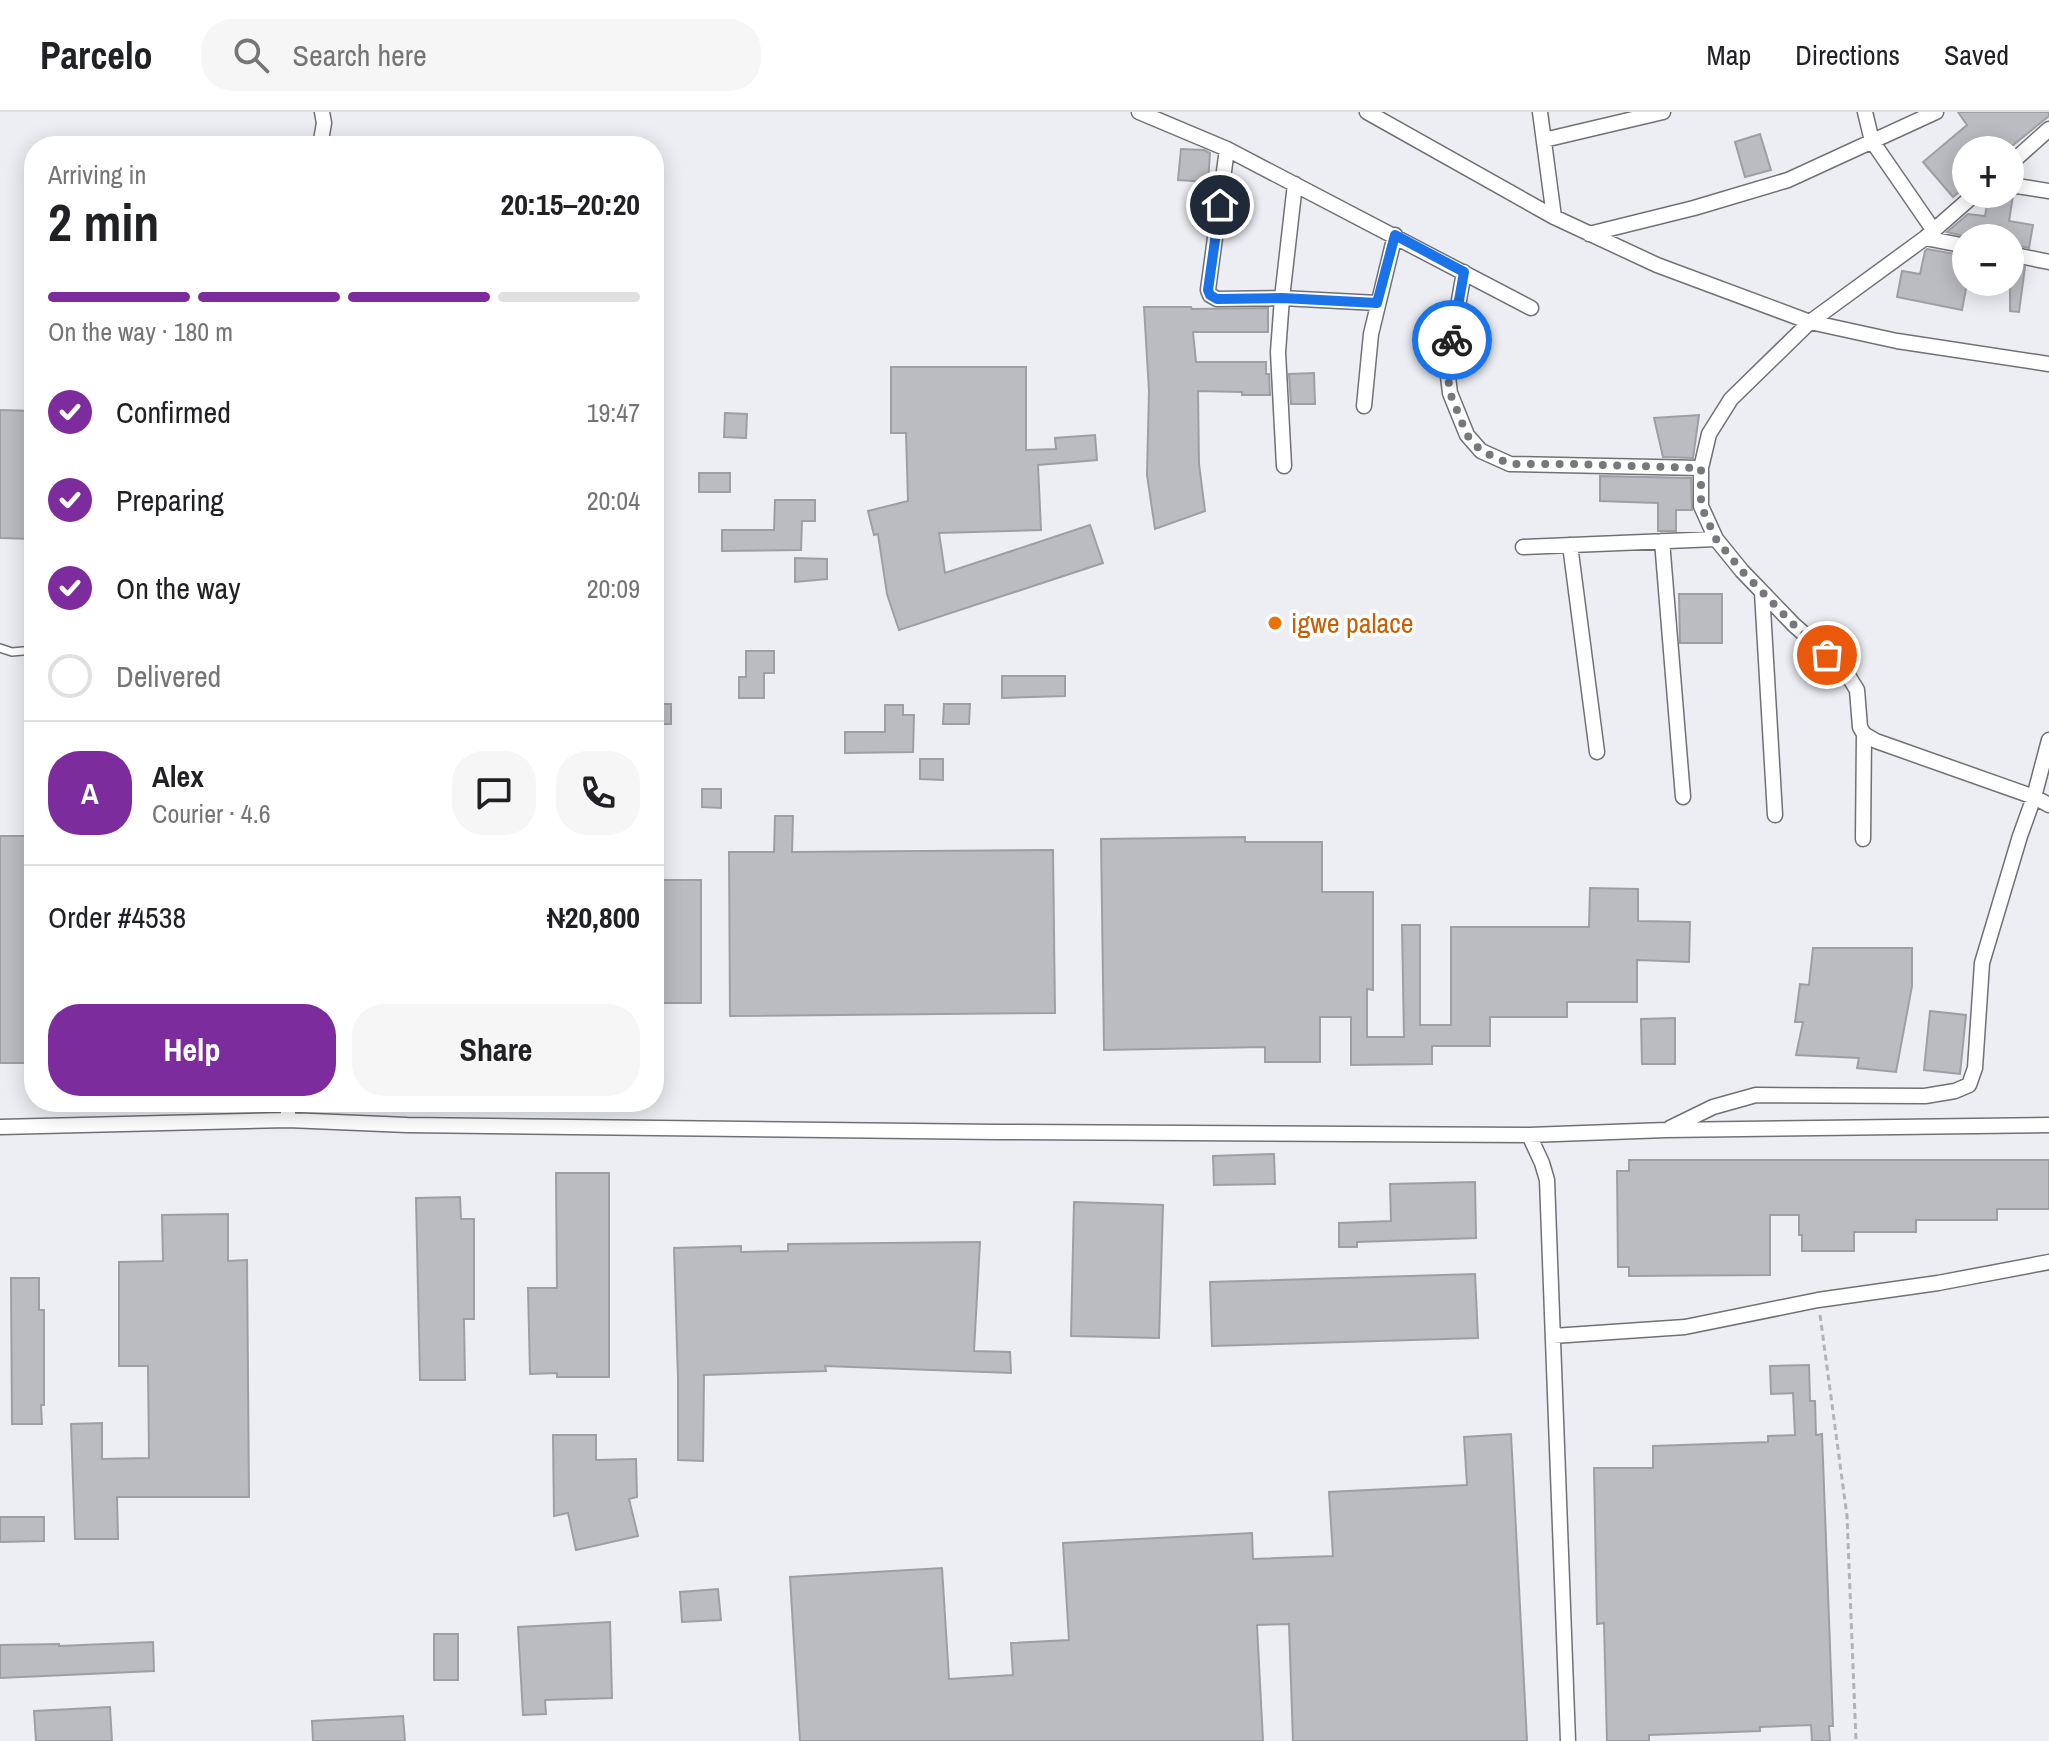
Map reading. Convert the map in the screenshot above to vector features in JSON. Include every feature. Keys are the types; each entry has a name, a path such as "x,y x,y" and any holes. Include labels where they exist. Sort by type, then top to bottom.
{"street":[{"path":"322,112 322,136"},
{"path":"1139,112 1227,149 1531,308"},
{"path":"1367,112 1589,234 1657,265 1810,322 1897,341 2049,364"},
{"path":"1540,112 1554,217"},
{"path":"1544,140 1663,112"},
{"path":"1865,112 1872,141 1930,234 1952,241"},
{"path":"1589,234 1694,208 1788,180 1936,112"},
{"path":"2024,151 2049,129"},
{"path":"1227,149 1208,290 1210,295 1217,299 1282,298 1377,303"},
{"path":"1284,466 1278,352 1295,184"},
{"path":"2024,187 2049,191"},
{"path":"1959,208 1930,234 1810,322 1731,399 1709,434 1701,468 1701,506 1716,539 1742,571 1794,625 1844,669 1857,690 1860,727 1864,734 2049,805"},
{"path":"1364,406 1371,334 1395,235"},
{"path":"2024,257 2049,262"},
{"path":"1464,272 1447,368 1450,393 1467,435 1481,451 1510,464 1701,468"},
{"path":"1523,547 1716,539"},
{"path":"1662,541 1683,797"},
{"path":"1570,545 1597,752"},
{"path":"1762,592 1775,815"},
{"path":"1863,839 1864,734"},
{"path":"1666,1130 1713,1107 1756,1095 1925,1096 1955,1091 1969,1085 1975,1068 1982,963 2049,740"},
{"path":"288,1112 288,1120"},
{"path":"0,1127 288,1120 407,1125 1529,1135 2049,1125"},
{"path":"1529,1135 1547,1180 1568,1741"},
{"path":"1553,1336 1685,1327 1818,1300 1938,1283 2049,1262"}],"lane":[{"path":"0,648 12,652 24,651"}],"path":[{"path":"1818,1300 1847,1516 1856,1741"}],"building":[{"path":"1958,112 2049,112 2049,116 2024,136 1954,136 1967,125"},
{"path":"1760,134 1771,170 1745,177 1735,142"},
{"path":"1952,138 1952,196 1923,162"},
{"path":"1181,149 1210,153 1208,182 1178,180"},
{"path":"1986,208 2011,208 2009,221 2033,225 2029,248 2024,247 2024,224 1956,224 1968,214 1985,216"},
{"path":"1925,251 1952,253 1952,296 1965,296 1962,310 1897,297 1902,271 1920,274"},
{"path":"2010,296 2021,296 2019,312 2010,311"},
{"path":"1144,307 1268,308 1268,332 1193,332 1196,362 1266,362 1270,395 1198,391 1199,464 1205,511 1155,529 1147,475 1149,391"},
{"path":"891,367 1026,367 1026,450 1056,449 1055,438 1095,435 1097,460 1038,465 1041,530 939,533 945,573 1090,525 1103,563 899,630 887,594 878,534 874,535 868,511 908,501 906,433 891,433"},
{"path":"1314,373 1315,404 1291,404 1289,374"},
{"path":"0,410 24,411 24,539 0,538"},
{"path":"725,413 747,414 746,438 724,437"},
{"path":"1699,415 1693,458 1663,457 1654,418"},
{"path":"699,473 730,473 730,492 699,492"},
{"path":"1600,476 1691,478 1692,510 1676,510 1676,531 1658,531 1658,503 1600,501"},
{"path":"775,500 815,500 815,521 802,521 801,550 722,551 722,530 774,530"},
{"path":"795,558 827,559 827,579 795,582"},
{"path":"1679,594 1722,594 1722,643 1680,643"},
{"path":"746,651 774,651 774,673 764,673 764,698 739,698 739,677 746,677"},
{"path":"1002,676 1065,676 1065,696 1002,698"},
{"path":"664,704 671,704 671,724 664,724"},
{"path":"944,704 970,704 969,724 943,724"},
{"path":"885,705 903,705 903,715 914,715 913,752 845,753 845,732 885,732"},
{"path":"920,759 943,759 943,780 920,779"},
{"path":"702,789 721,789 721,808 702,807"},
{"path":"775,816 793,816 792,852 1053,850 1055,1013 730,1016 729,852 774,852"},
{"path":"0,836 24,836 24,1063 0,1063"},
{"path":"1245,837 1245,842 1322,842 1322,892 1373,892 1373,990 1367,989 1367,1037 1404,1037 1402,925 1420,925 1420,1025 1451,1025 1451,927 1589,927 1590,888 1638,889 1638,921 1690,922 1689,962 1637,960 1637,1002 1567,1002 1567,1017 1490,1017 1490,1046 1432,1046 1432,1064 1351,1065 1351,1017 1320,1017 1320,1062 1265,1062 1265,1047 1104,1050 1101,839"},
{"path":"664,880 701,880 701,1003 664,1003"},
{"path":"1813,948 1912,948 1912,986 1896,1072 1857,1068 1859,1058 1796,1055 1803,1022 1795,1022 1800,984 1809,985"},
{"path":"1930,1011 1966,1015 1960,1074 1924,1070"},
{"path":"1675,1018 1675,1064 1642,1064 1641,1019"},
{"path":"1274,1154 1275,1184 1214,1185 1213,1156"},
{"path":"1629,1160 2049,1160 2049,1209 1997,1209 1997,1220 1916,1220 1916,1232 1854,1232 1854,1251 1802,1251 1799,1215 1770,1215 1770,1275 1629,1276 1629,1267 1618,1267 1617,1171 1629,1171"},
{"path":"556,1173 609,1173 609,1377 530,1374 528,1288 557,1288"},
{"path":"1475,1182 1476,1238 1357,1242 1357,1247 1339,1247 1339,1223 1391,1221 1390,1184"},
{"path":"460,1197 461,1219 474,1219 474,1319 464,1319 465,1380 420,1380 416,1198"},
{"path":"1074,1202 1163,1205 1159,1338 1071,1336"},
{"path":"228,1214 228,1261 247,1260 249,1497 117,1497 118,1539 75,1539 71,1424 102,1423 102,1459 149,1458 148,1366 119,1366 119,1262 163,1261 162,1215"},
{"path":"980,1242 974,1351 1010,1352 1011,1373 825,1366 826,1371 704,1375 703,1461 678,1460 674,1248 741,1246 741,1252 788,1251 788,1244"},
{"path":"1475,1274 1478,1338 1212,1346 1210,1282"},
{"path":"11,1278 39,1278 39,1310 44,1310 42,1424 12,1424"},
{"path":"1809,1365 1810,1401 1815,1401 1816,1435 1822,1434 1833,1726 1829,1726 1830,1741 1812,1741 1811,1725 1760,1727 1760,1731 1649,1735 1649,1741 1607,1741 1604,1623 1597,1624 1594,1468 1653,1468 1653,1446 1768,1442 1768,1436 1795,1435 1793,1393 1771,1394 1770,1366"},
{"path":"1511,1434 1527,1741 1293,1741 1289,1624 1257,1625 1263,1741 800,1741 790,1577 942,1568 949,1679 1013,1675 1011,1643 1069,1640 1063,1543 1252,1533 1253,1559 1333,1556 1329,1492 1467,1485 1464,1437"},
{"path":"553,1435 596,1435 596,1460 636,1459 637,1497 629,1499 638,1536 576,1550 568,1513 554,1516"},
{"path":"0,1517 44,1517 44,1541 0,1542"},
{"path":"718,1589 721,1620 682,1622 680,1592"},
{"path":"610,1622 612,1698 545,1700 546,1714 523,1715 518,1627"},
{"path":"434,1634 458,1634 458,1680 434,1680"},
{"path":"153,1642 154,1671 0,1678 0,1645"},
{"path":"110,1707 112,1741 36,1741 34,1711"},
{"path":"403,1716 405,1741 313,1741 312,1721"}],"way so far":[{"path":"1452,340 1447,368 1450,393 1467,435 1481,451 1510,464 1701,468 1701,506 1716,539 1742,571 1827,655"}],"place":[{"name":"igwe palace","path":"1275,623"}],"route":[{"path":"1220,205 1208,290 1210,295 1217,299 1282,298 1377,303 1395,235 1464,272 1452,340"}]}
